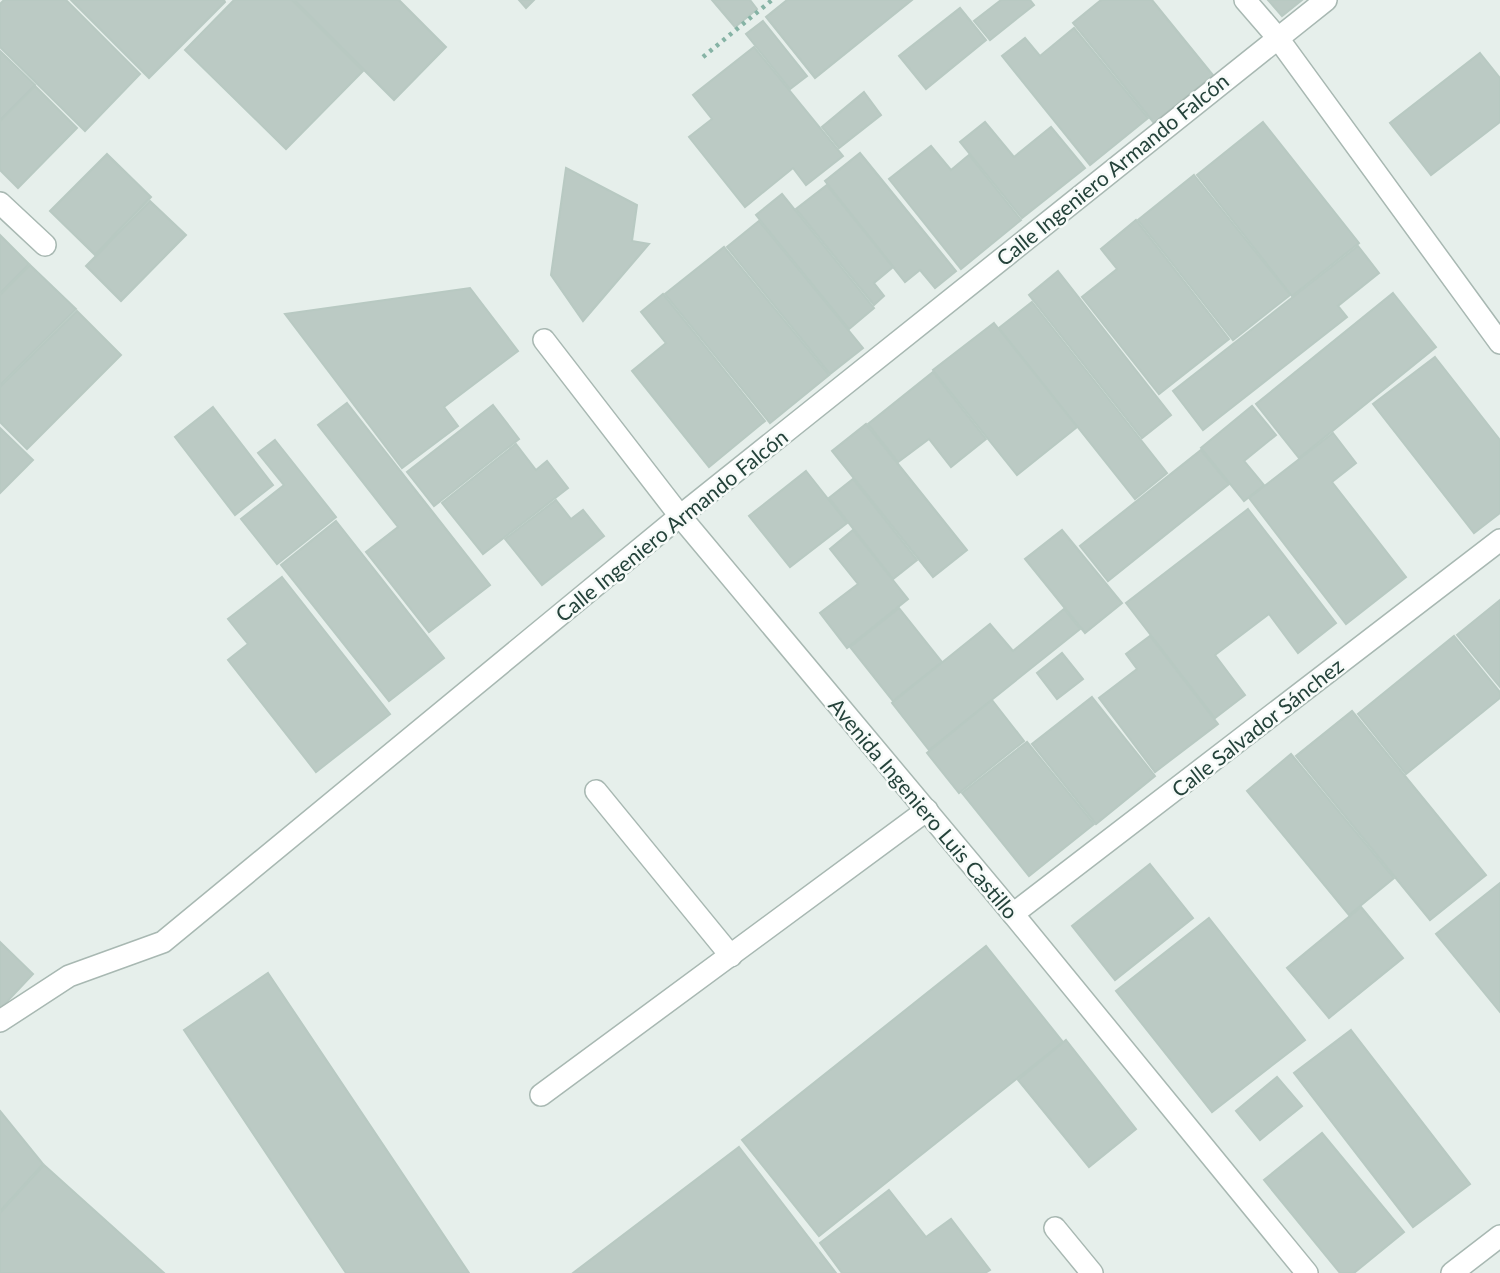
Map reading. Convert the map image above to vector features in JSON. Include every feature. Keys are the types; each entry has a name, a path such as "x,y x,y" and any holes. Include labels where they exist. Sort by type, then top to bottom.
{"street":[{"path":"1245,0 1277,37 1500,343"},
{"name":"Calle Ingeniero Armando Falcón","path":"0,1021 69,976 163,942 680,516 1326,0"},
{"path":"0,203 45,245"},
{"name":"Avenida Ingeniero Luis Castillo","path":"544,340 680,516 927,810 1307,1273"},
{"name":"Calle Salvador Sánchez","path":"1013,914 1500,540"},
{"path":"596,791 731,956"},
{"path":"541,1095 927,810"},
{"path":"1055,1228 1092,1273"},
{"path":"1452,1273 1500,1236"}],"path":[{"path":"703,57 772,0"}],"building":[{"path":"4,0 66,0 140,74 85,131 0,47 0,4"},
{"path":"71,0 224,0 225,2 149,78"},
{"path":"234,0 292,0 363,71 286,149 185,50"},
{"path":"294,0 399,0 446,47 394,100"},
{"path":"519,0 534,0 526,8"},
{"path":"712,0 750,0 757,9 735,27"},
{"path":"787,0 912,0 815,78 766,17"},
{"path":"1001,0 1030,0 1034,5 990,40 974,21"},
{"path":"1101,0 1152,0 1213,75 1154,123 1073,23"},
{"path":"1268,0 1302,0 1282,16"},
{"path":"960,8 986,40 926,89 899,56"},
{"path":"763,21 807,76 790,89 746,34"},
{"path":"1074,28 1148,118 1090,165 1002,56 1025,38 1040,56"},
{"path":"754,47 843,156 806,185 793,168 745,207 689,137 712,119 693,95"},
{"path":"0,51 35,85 0,120"},
{"path":"1480,53 1500,78 1500,122 1431,175 1390,123"},
{"path":"35,86 77,128 18,188 0,170 0,121"},
{"path":"864,92 881,115 839,148 822,127"},
{"path":"985,122 1014,157 1051,127 1085,168 1022,218 960,142"},
{"path":"1263,122 1359,243 1292,296 1197,175"},
{"path":"931,146 951,170 969,155 1021,220 961,269 889,179"},
{"path":"860,153 956,271 935,288 920,270 905,282 825,181"},
{"path":"107,154 151,197 95,255 50,211"},
{"path":"566,168 637,205 632,241 649,244 583,321 551,275"},
{"path":"1194,175 1290,295 1233,340 1138,220"},
{"path":"827,185 893,267 874,283 884,296 874,305 796,209"},
{"path":"782,194 874,308 849,329 756,215"},
{"path":"150,201 186,235 121,301 86,266"},
{"path":"1136,220 1229,339 1159,394 1082,297 1117,269 1101,249"},
{"path":"759,221 863,348 830,374 727,247"},
{"path":"0,235 29,264 0,293"},
{"path":"1358,246 1379,273 1338,306 1347,317 1203,430 1173,391"},
{"path":"724,247 829,375 770,423 665,294"},
{"path":"30,265 76,309 0,385 0,295"},
{"path":"1058,271 1171,415 1142,438 1029,295"},
{"path":"470,288 518,351 444,407 458,426 402,468 285,314"},
{"path":"1393,293 1436,347 1299,458 1256,404"},
{"path":"663,294 765,421 709,467 632,371 666,343 641,312"},
{"path":"1032,302 1167,473 1135,499 999,328"},
{"path":"77,311 121,355 27,449 0,422 0,387"},
{"path":"994,323 1077,427 1017,475 933,370"},
{"path":"1435,357 1500,440 1500,513 1474,533 1373,404"},
{"path":"933,372 986,439 951,467 929,439 898,462 868,424"},
{"path":"347,403 490,585 429,632 366,552 398,527 318,425"},
{"path":"493,405 519,439 434,506 407,472"},
{"path":"1252,406 1276,435 1244,461 1264,485 1244,501 1201,448"},
{"path":"213,407 273,485 235,515 175,437"},
{"path":"866,424 967,550 933,577 832,451"},
{"path":"0,428 33,460 0,493"},
{"path":"1333,433 1356,463 1332,482 1406,577 1346,624 1249,498"},
{"path":"275,440 336,517 277,564 241,519 284,485 258,453"},
{"path":"516,444 536,470 547,461 568,488 483,554 442,503"},
{"path":"1201,450 1229,484 1108,581 1080,546"},
{"path":"806,471 847,523 790,567 749,516"},
{"path":"853,479 917,560 893,579 829,498"},
{"path":"556,500 571,519 583,510 604,536 542,585 505,539"},
{"path":"1248,509 1336,623 1298,653 1269,614 1215,655 1245,695 1215,718 1126,603"},
{"path":"336,521 444,658 389,701 281,565"},
{"path":"853,530 908,599 847,648 820,613 858,584 830,549"},
{"path":"1062,530 1122,603 1085,633 1025,559"},
{"path":"282,577 390,714 316,772 228,660 248,644 228,619"},
{"path":"1500,600 1500,687 1457,635"},
{"path":"899,608 942,662 893,701 850,647"},
{"path":"1064,609 1080,629 929,750 892,703 990,624 1013,651"},
{"path":"1150,636 1218,724 1155,772 1099,698 1137,669 1126,654"},
{"path":"1454,636 1500,692 1500,698 1406,774 1358,714"},
{"path":"1062,653 1083,679 1057,699 1037,673"},
{"path":"1092,697 1155,776 1096,824 1032,744"},
{"path":"992,700 1024,741 959,793 927,753"},
{"path":"1352,711 1486,875 1430,920 1296,756"},
{"path":"1027,742 1094,824 1029,876 962,793"},
{"path":"1291,754 1394,878 1349,915 1247,791"},
{"path":"1150,864 1193,918 1115,980 1072,926"},
{"path":"1500,883 1500,1012 1436,934"},
{"path":"1361,907 1403,958 1329,1018 1287,968"},
{"path":"1209,918 1305,1040 1212,1112 1116,991"},
{"path":"0,942 33,974 0,1009"},
{"path":"986,946 1063,1042 819,1236 742,1140"},
{"path":"268,973 469,1273 346,1273 184,1030"},
{"path":"1351,1030 1470,1184 1413,1227 1294,1073"},
{"path":"1066,1040 1136,1129 1089,1167 1018,1080"},
{"path":"1277,1077 1302,1106 1260,1140 1236,1111"},
{"path":"0,1111 43,1164 0,1211"},
{"path":"1322,1133 1404,1232 1354,1273 1340,1273 1264,1180"},
{"path":"739,1147 836,1273 573,1273"},
{"path":"44,1165 164,1273 0,1273 0,1213"},
{"path":"889,1190 926,1237 951,1219 990,1270 985,1273 842,1273 820,1243"}]}
